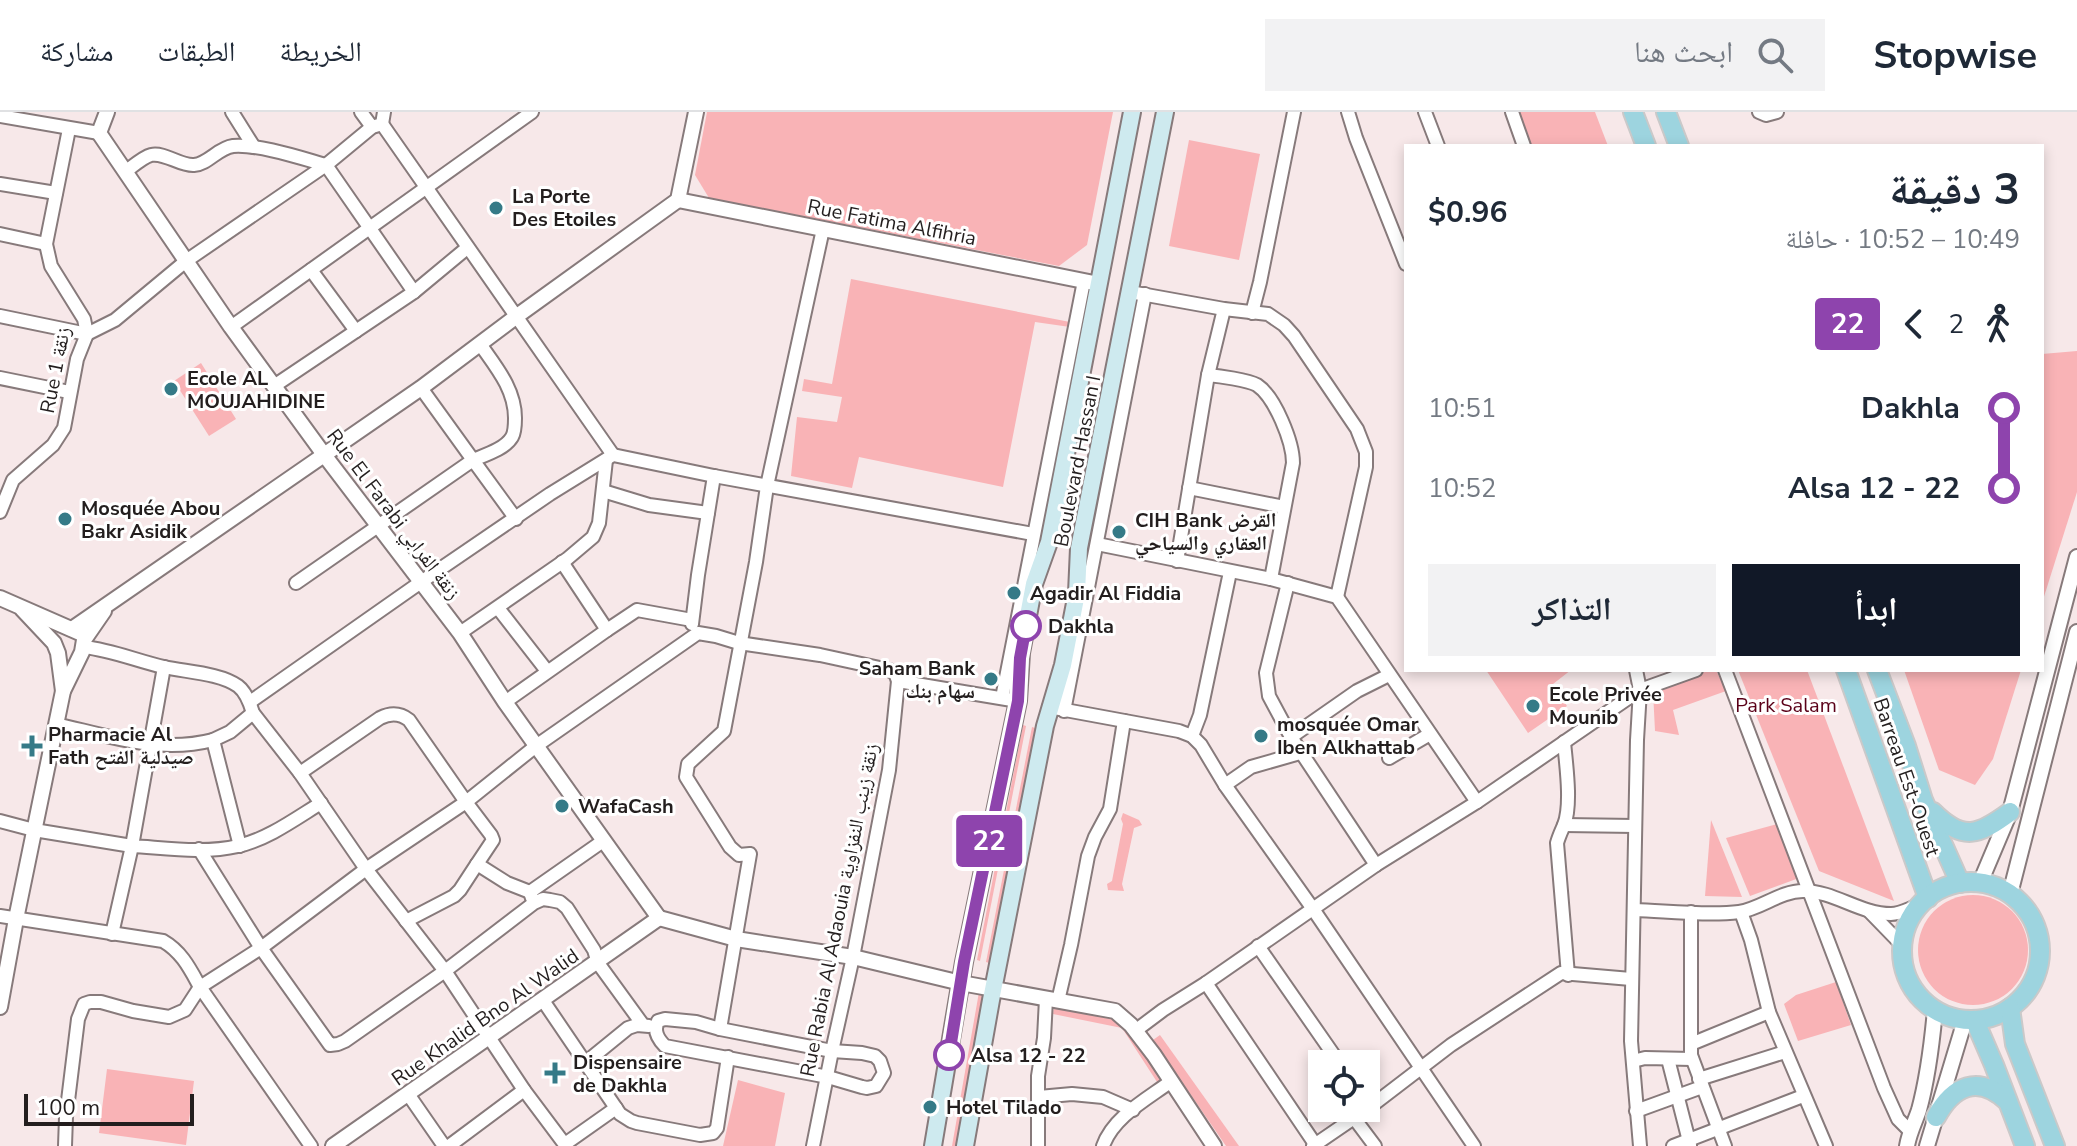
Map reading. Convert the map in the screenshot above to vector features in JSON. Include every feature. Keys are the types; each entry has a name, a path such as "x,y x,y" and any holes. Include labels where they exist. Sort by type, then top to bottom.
{"main road":[{"name":"Boulevard Hassan I","path":"933,1146 1010,699 1034,584 1049,542 1091,282 1132,112"},
{"name":"Boulevard Hassan I","path":"965,1146 993,989 1057,709 1078,584 1079,548 1138,293 1165,112"},
{"path":"1633,112 1645,144"},
{"path":"1666,112 1678,144"},
{"name":"Barreau Est-Ouest","path":"1847,672 1924,901"},
{"name":"Barreau Est-Ouest","path":"1878,672 1923,800 1960,883"},
{"path":"1923,800 1948,825 1965,833 1984,830 2010,812"},
{"path":"1960,883 1980,883 2010,894 2020,903 2038,934 2037,970 2027,992 1998,1015 1970,1020 1935,1010 1912,987 1904,967 1903,946 1908,924 1924,901 1938,891 1960,883"},
{"path":"2010,1008 2015,1044 2055,1146"},
{"path":"1970,1020 2025,1146"},
{"path":"1936,1117 1949,1098 1972,1086 1985,1087 2009,1104"}],"street":[{"path":"0,116 99,133 107,112"},
{"path":"232,112 254,147"},
{"path":"361,112 379,121 517,316 610,458 599,523 593,537 460,633"},
{"path":"231,327 532,112"},
{"path":"22,609 66,659 77,640 108,604 421,388 678,200 696,112"},
{"path":"1252,313 1294,112"},
{"path":"1348,112 1404,259"},
{"path":"1425,112 1437,144"},
{"path":"1512,112 1523,144"},
{"path":"0,316 87,334 115,320 186,261 326,165 379,121"},
{"path":"0,234 46,244 69,129"},
{"name":"Rue El Farabi زنقة الفرابي","path":"99,133 231,327 460,633 505,702 659,918"},
{"path":"125,172 149,155 196,165 229,147 254,147 326,165 414,292"},
{"path":"0,184 56,193"},
{"name":"Rue Fatima Alfihria","path":"678,200 1091,282"},
{"path":"720,1029 750,854 739,855 725,840 686,777 686,770 688,764 724,731 767,486 823,229"},
{"name":"Rue 1 زنقة","path":"0,512 13,480 58,439 64,428 77,359 87,334 84,319 51,266 46,244"},
{"path":"274,386 414,292 467,248"},
{"path":"311,270 356,331"},
{"path":"65,1146 78,1019 84,1004 101,1002 169,1017 185,1010 200,987 261,948 366,869 466,802 536,746 698,633 889,670 895,673 898,681 1010,699 1033,534 1091,282"},
{"path":"1337,597 1366,467 1366,452 1357,429 1294,336 1268,314 1138,293 1097,544 1057,709 1179,731 1192,736 1201,745 1225,785 1474,1146"},
{"path":"1177,561 1208,375 1224,309"},
{"path":"296,583 473,460 511,438 515,427 514,401 480,344"},
{"path":"1208,375 1259,386 1289,436 1293,463 1271,579"},
{"path":"0,378 69,392"},
{"path":"421,388 516,519"},
{"path":"56,724 172,747 192,746 230,732 252,708 421,582 550,494 610,458 1033,534"},
{"path":"0,473 13,480"},
{"path":"698,633 692,620 714,476"},
{"path":"1189,488 1284,507"},
{"path":"603,491 649,505 708,513"},
{"path":"1097,544 1271,579 1337,597 1477,802"},
{"path":"1980,883 2010,812 2077,557"},
{"path":"562,562 607,630"},
{"path":"1192,736 1200,715 1230,572"},
{"path":"1288,583 1266,673 1269,696 1300,753 1376,865"},
{"path":"0,598 95,648 232,682 241,688 366,869 445,971 524,1090 565,1145 616,1108"},
{"path":"498,608 547,671"},
{"path":"505,702 637,610 692,620"},
{"path":"2010,894 2077,632"},
{"path":"63,691 56,648 58,634 77,640"},
{"path":"0,1007 56,724 77,640"},
{"path":"112,934 132,846 164,667"},
{"path":"1636,672 1640,690 1631,979 1633,1061 1640,1146"},
{"path":"1135,1031 1376,865 1477,802 1640,690 1690,672"},
{"path":"1726,672 1884,1088 1908,1139"},
{"path":"1291,737 1357,691 1389,675"},
{"name":"Rue Rabia Al Adaouia زنقة زينب النفزاوية","path":"813,1146 891,757 898,681"},
{"path":"300,773 388,714 409,720 493,838 454,896 406,921"},
{"path":"1038,1146 1038,1076 1044,1038 1052,1000 1071,945 1088,856 1110,809 1124,721"},
{"path":"1389,758 1430,734"},
{"path":"213,740 240,846"},
{"path":"1564,742 1568,782 1564,825 1557,843 1568,975"},
{"path":"1225,785 1251,767 1300,753"},
{"path":"0,821 34,830 132,846 199,849 240,846 263,837 321,803"},
{"path":"1564,825 1635,826"},
{"path":"199,849 261,948 326,1041 333,1046 345,1041 445,971 603,841"},
{"path":"477,864 532,897 560,902 567,908 594,950 598,963 649,1026 659,1040 665,1046 828,1077 867,1088 876,1086 884,1073 882,1064 875,1056 832,1051 696,1022 665,1019 649,1026 634,1025 628,1028 585,1063"},
{"path":"1635,910 1741,912 1804,890 1826,894 1879,914 1897,913 1924,901"},
{"path":"1869,911 1903,946"},
{"path":"1691,912 1692,1059 1725,1146"},
{"path":"1741,912 1769,1012 1826,1146"},
{"path":"0,916 163,941 172,946 188,964 200,987 311,1146"},
{"path":"659,918 736,939 853,957 961,983 1115,1011 1154,1055 1214,1146"},
{"name":"Rue Khalid Bno Al Walid","path":"333,1146 659,918"},
{"path":"1258,946 1330,1050"},
{"path":"1380,1097 1421,1070 1451,1045 1561,973 1631,979"},
{"path":"1206,983 1314,1145 1348,1122"},
{"path":"542,999 620,1114 631,1121 709,1135 717,1128 728,1057"},
{"path":"1908,1139 1918,1113 1926,1076 1935,1010"},
{"path":"1691,1044 1769,1012"},
{"path":"1927,1146 1970,1020"},
{"path":"1636,1111 1678,1096 1700,1083 1785,1052"},
{"path":"1633,1061 1645,1058 1692,1059"},
{"path":"1668,1059 1690,1143"},
{"path":"1103,1146 1112,1129 1170,1082"},
{"path":"408,1094 446,1146 524,1090"},
{"path":"1039,1097 1072,1094 1103,1097 1133,1110"},
{"path":"1673,1146 1690,1143 1803,1096"},
{"path":"1357,1122 1375,1146"}],"green space":[{"path":"707,112 1113,112 1087,245 1059,266 709,198 695,175"},
{"path":"1512,112 1595,112 1607,144 1525,144"},
{"path":"1189,140 1260,154 1239,260 1169,246"},
{"path":"851,279 1070,322 1070,327 1035,322 1003,487 859,457 852,488 791,476 797,417 837,422 842,397 802,391 804,379 832,384"},
{"path":"2077,351 2077,492 2044,597 2044,354"},
{"path":"201,363 236,419 209,436 174,381"},
{"path":"1487,672 1568,672 1553,684 1567,706 1528,733"},
{"path":"1705,672 1717,672 1726,691 1673,710 1679,735 1655,731 1653,691"},
{"name":"Park Salam","path":"1739,672 1808,672 1894,901 1819,871"},
{"path":"1905,672 2020,672 1993,759 1975,785 1939,770"},
{"path":"1023,725 1026,726 980,961 977,960"},
{"path":"1032,727 1035,728 989,963 986,962"},
{"path":"1123,813 1139,820 1142,825 1134,828 1122,884 1124,891 1108,890 1107,884 1112,881"},
{"path":"1711,820 1742,897 1705,896"},
{"path":"1781,823 1799,878 1750,896 1726,838"},
{"path":"1973,895 1994,899 2012,911 2024,929 2028,950 2024,971 2012,989 1994,1001 1973,1005 1952,1001 1934,989 1922,971 1918,950 1922,929 1934,911 1952,899"},
{"path":"1836,982 1851,1025 1798,1041 1784,1004 1796,995"},
{"path":"979,992 991,993 963,1146 952,1146"},
{"path":"1054,1006 1128,1019 1169,1081 1159,1085 1122,1028 1053,1014"},
{"path":"1160,1035 1239,1146 1226,1146 1153,1040"},
{"path":"107,1069 194,1081 186,1145 99,1133"},
{"path":"738,1080 785,1093 775,1146 723,1146"}],"bus line":[{"name":"22","path":"949,1055 964,962 1018,701 1020,658 1026,626"}],"place":[{"name":"La Porte Des Etoiles","path":"496,208"},
{"name":"Ecole AL MOUJAHIDINE","path":"171,389"},
{"name":"Mosquée Abou Bakr Asidik","path":"65,519"},
{"name":"CIH Bank القرض العقاري والسياحي","path":"1119,532"},
{"name":"Agadir Al Fiddia","path":"1014,593"},
{"name":"Dakhla","path":"1026,626"},
{"name":"Saham Bank سهام بنك","path":"991,679"},
{"name":"Ecole Privée Mounib","path":"1533,706"},
{"name":"mosquée Omar Iben Alkhattab","path":"1261,736"},
{"name":"Pharmacie Al Fath صيدلية الفتح","path":"32,746"},
{"name":"WafaCash","path":"562,806"},
{"name":"Alsa 12 - 22","path":"949,1055"},
{"name":"Dispensaire de Dakhla","path":"555,1073"},
{"name":"Hotel Tilado","path":"930,1107"}]}
